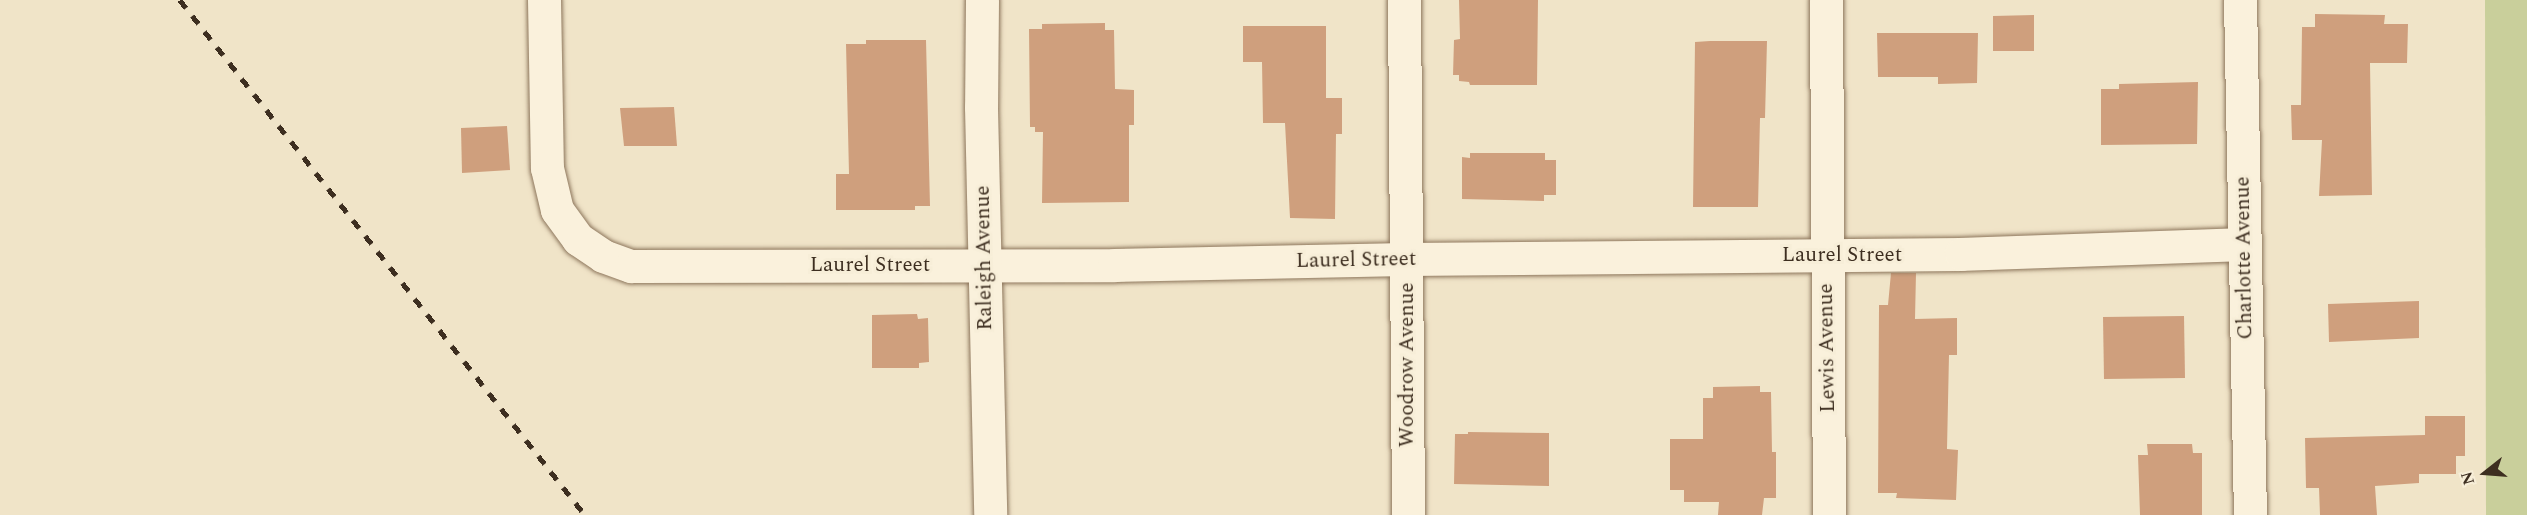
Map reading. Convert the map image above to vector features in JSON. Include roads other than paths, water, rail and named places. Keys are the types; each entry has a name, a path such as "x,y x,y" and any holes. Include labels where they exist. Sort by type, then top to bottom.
{"street":[{"name":"Laurel Street","path":"544,0 547,168 557,210 578,239 603,256 631,266 985,265 1961,254 2243,244"},
{"name":"Raleigh Avenue","path":"982,0 981,107 990,515"},
{"name":"Woodrow Avenue","path":"1404,0 1408,515"},
{"name":"Lewis Avenue","path":"1826,0 1829,515"},
{"name":"Charlotte Avenue","path":"2240,0 2250,515"}],"railway":[{"path":"180,0 585,515"}]}
